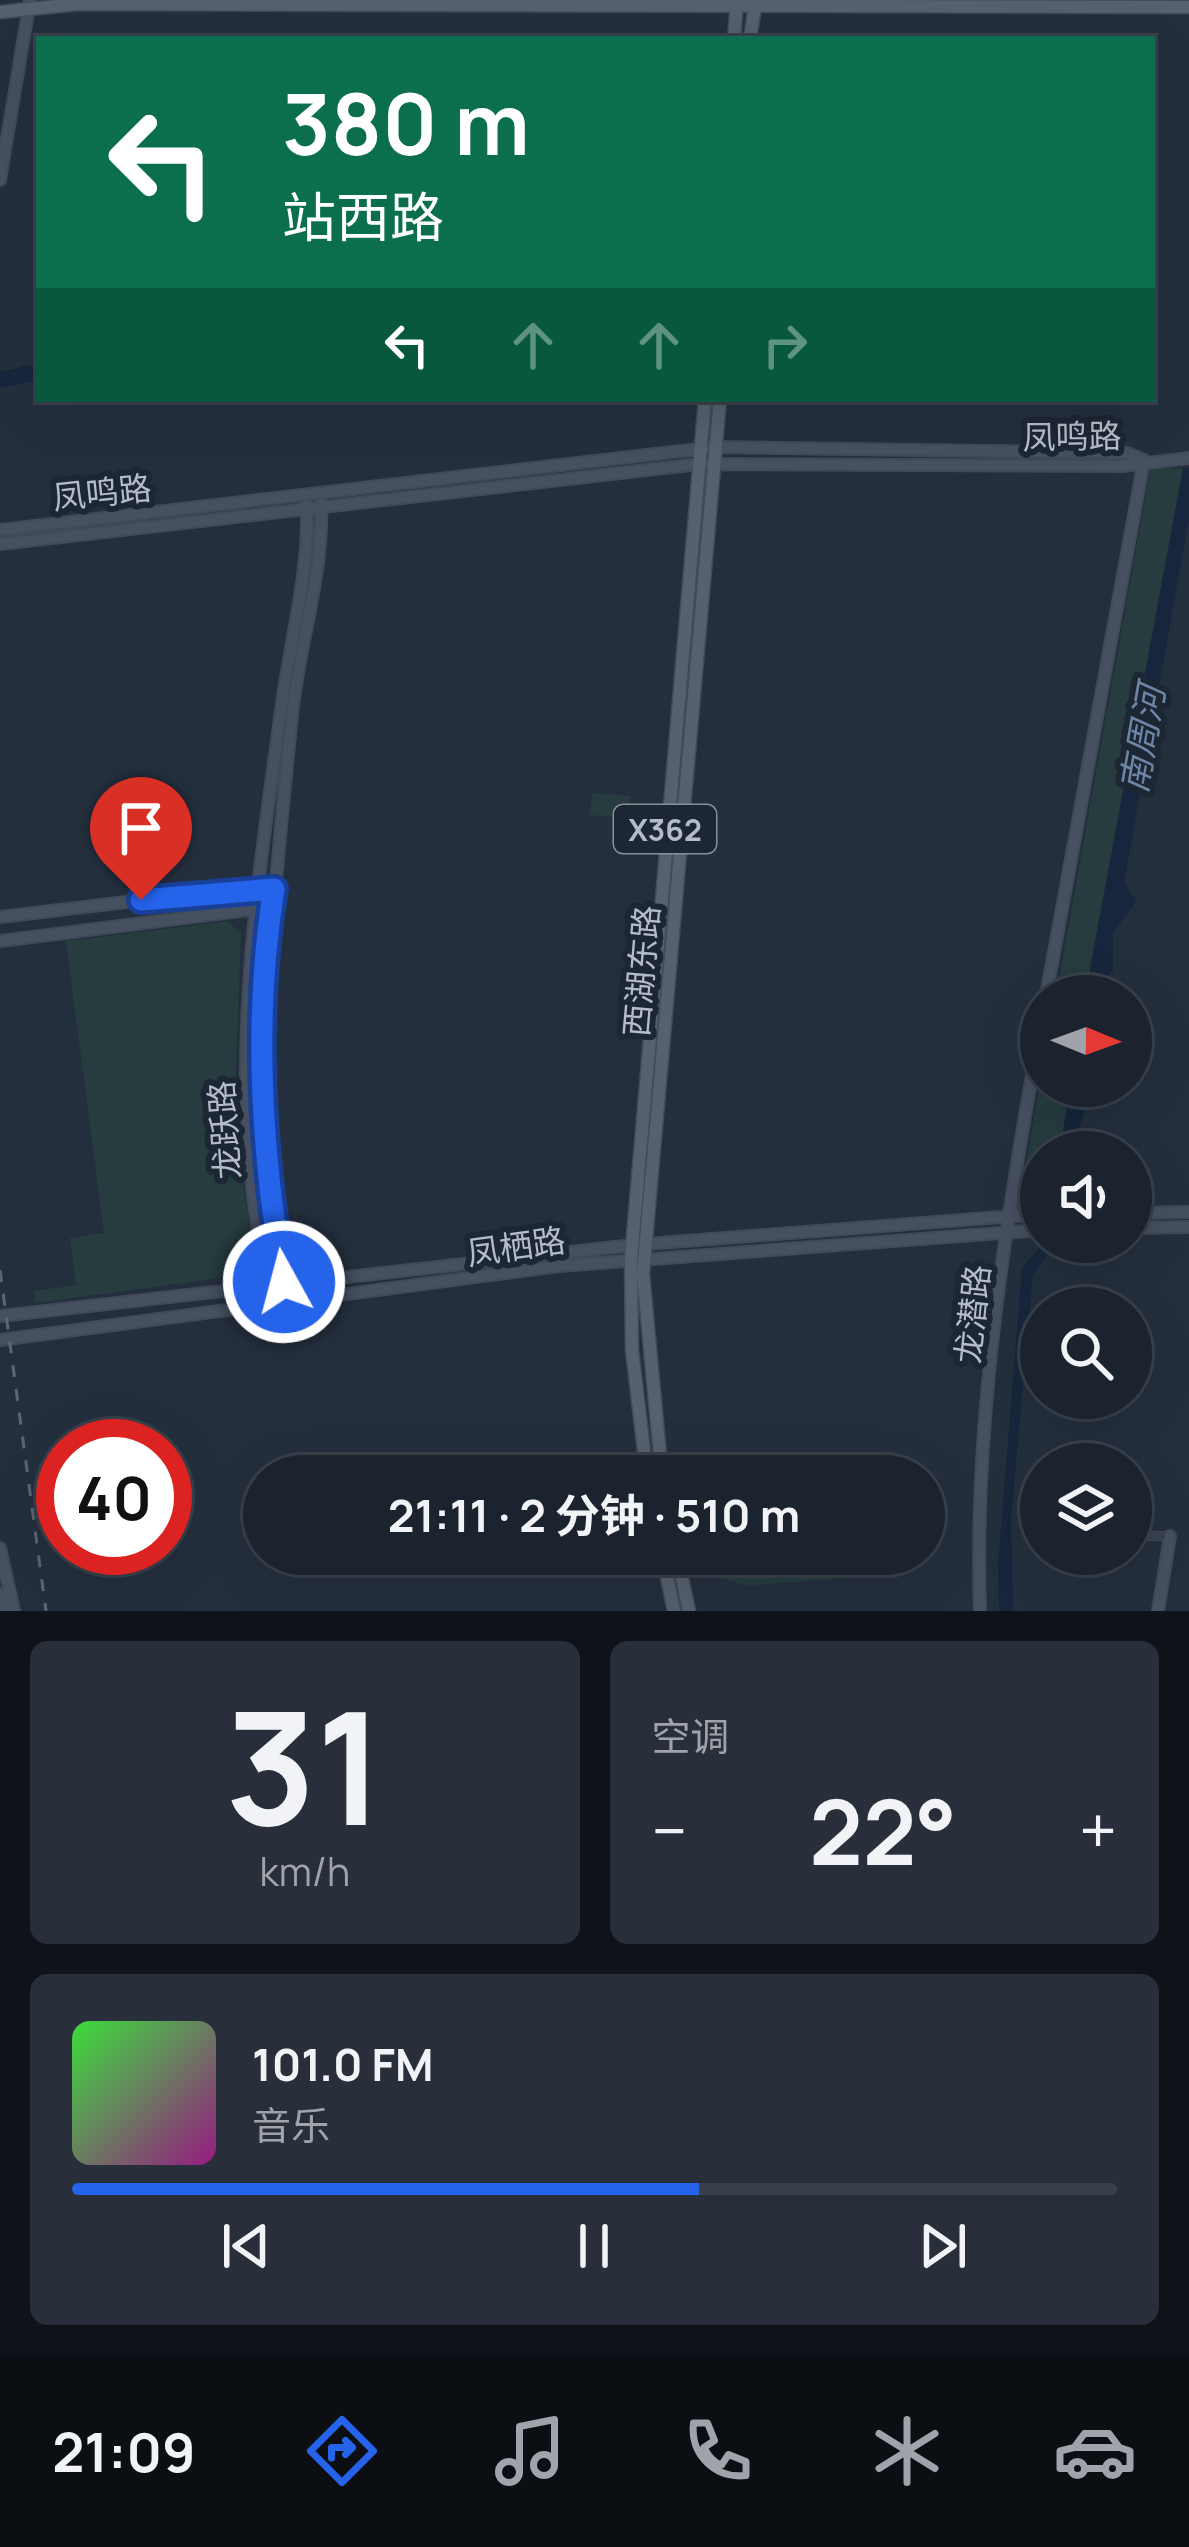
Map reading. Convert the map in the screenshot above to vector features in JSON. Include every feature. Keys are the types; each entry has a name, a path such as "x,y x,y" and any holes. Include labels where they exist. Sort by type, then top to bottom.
{"main road":[{"path":"0,12 29,4 316,1 1189,7"},
{"path":"734,36 737,2"},
{"path":"750,36 756,2"},
{"name":"西湖东路","path":"659,1455 639,1251 715,464 708,448 705,402"},
{"name":"西湖东路","path":"644,1455 632,1350 639,1251 699,464 719,402"},
{"path":"666,1575 674,1611"},
{"path":"681,1575 689,1611"}],"street":[{"path":"0,180 29,4"},
{"name":"凤鸣路","path":"0,530 708,448 1127,453 1144,460"},
{"path":"1050,975 1144,460 1189,458"},
{"name":"凤鸣路","path":"0,544 699,464 1123,466 1144,460"},
{"name":"龙跃路","path":"276,1305 284,1282 264,1093 271,907 322,510 319,496"},
{"name":"龙跃路","path":"276,1305 268,1283 247,1104 254,908 307,512 305,497"},
{"path":"0,917 235,889 274,889"},
{"path":"0,941 271,907"},
{"name":"龙潜路","path":"980,1611 983,1462 1008,1214 1027,1107"},
{"path":"1152,1213 1189,1212"},
{"name":"凤栖路","path":"0,1316 268,1283 1020,1214"},
{"path":"1152,1228 1189,1227"},
{"name":"凤栖路","path":"0,1340 639,1251 1020,1231"},
{"path":"1152,1536 1170,1536 1158,1611"},
{"path":"0,1548 14,1611"},
{"path":"0,1594 4,1611"}],"green space":[{"path":"1151,466 1183,469 1089,975 1060,975"},
{"path":"592,793 630,796 628,818 590,815"},
{"path":"227,921 241,933 234,1123 257,1273 35,1303 34,1291 76,1285 70,1238 104,1233 66,941"},
{"path":"1036,1107 1067,1107 1063,1131 1032,1131"},
{"path":"719,1575 849,1575 748,1586"}],"water":[{"path":"36,364 36,381 0,388 0,372"},
{"name":"南周河","path":"1189,467 1189,518 1124,883 1136,901 1113,933 1113,972 1089,975 1183,469"},
{"path":"1067,1107 1086,1107 1079,1131 1063,1131"},
{"path":"1026,1263 1041,1263 1032,1287 1020,1287"},
{"path":"1020,1293 1020,1419 1011,1518 1013,1611 999,1611 998,1564"}],"railway":[{"path":"0,1270 46,1611"}],"route":[{"path":"141,900 274,889 265,988 264,1093 284,1282"}]}
